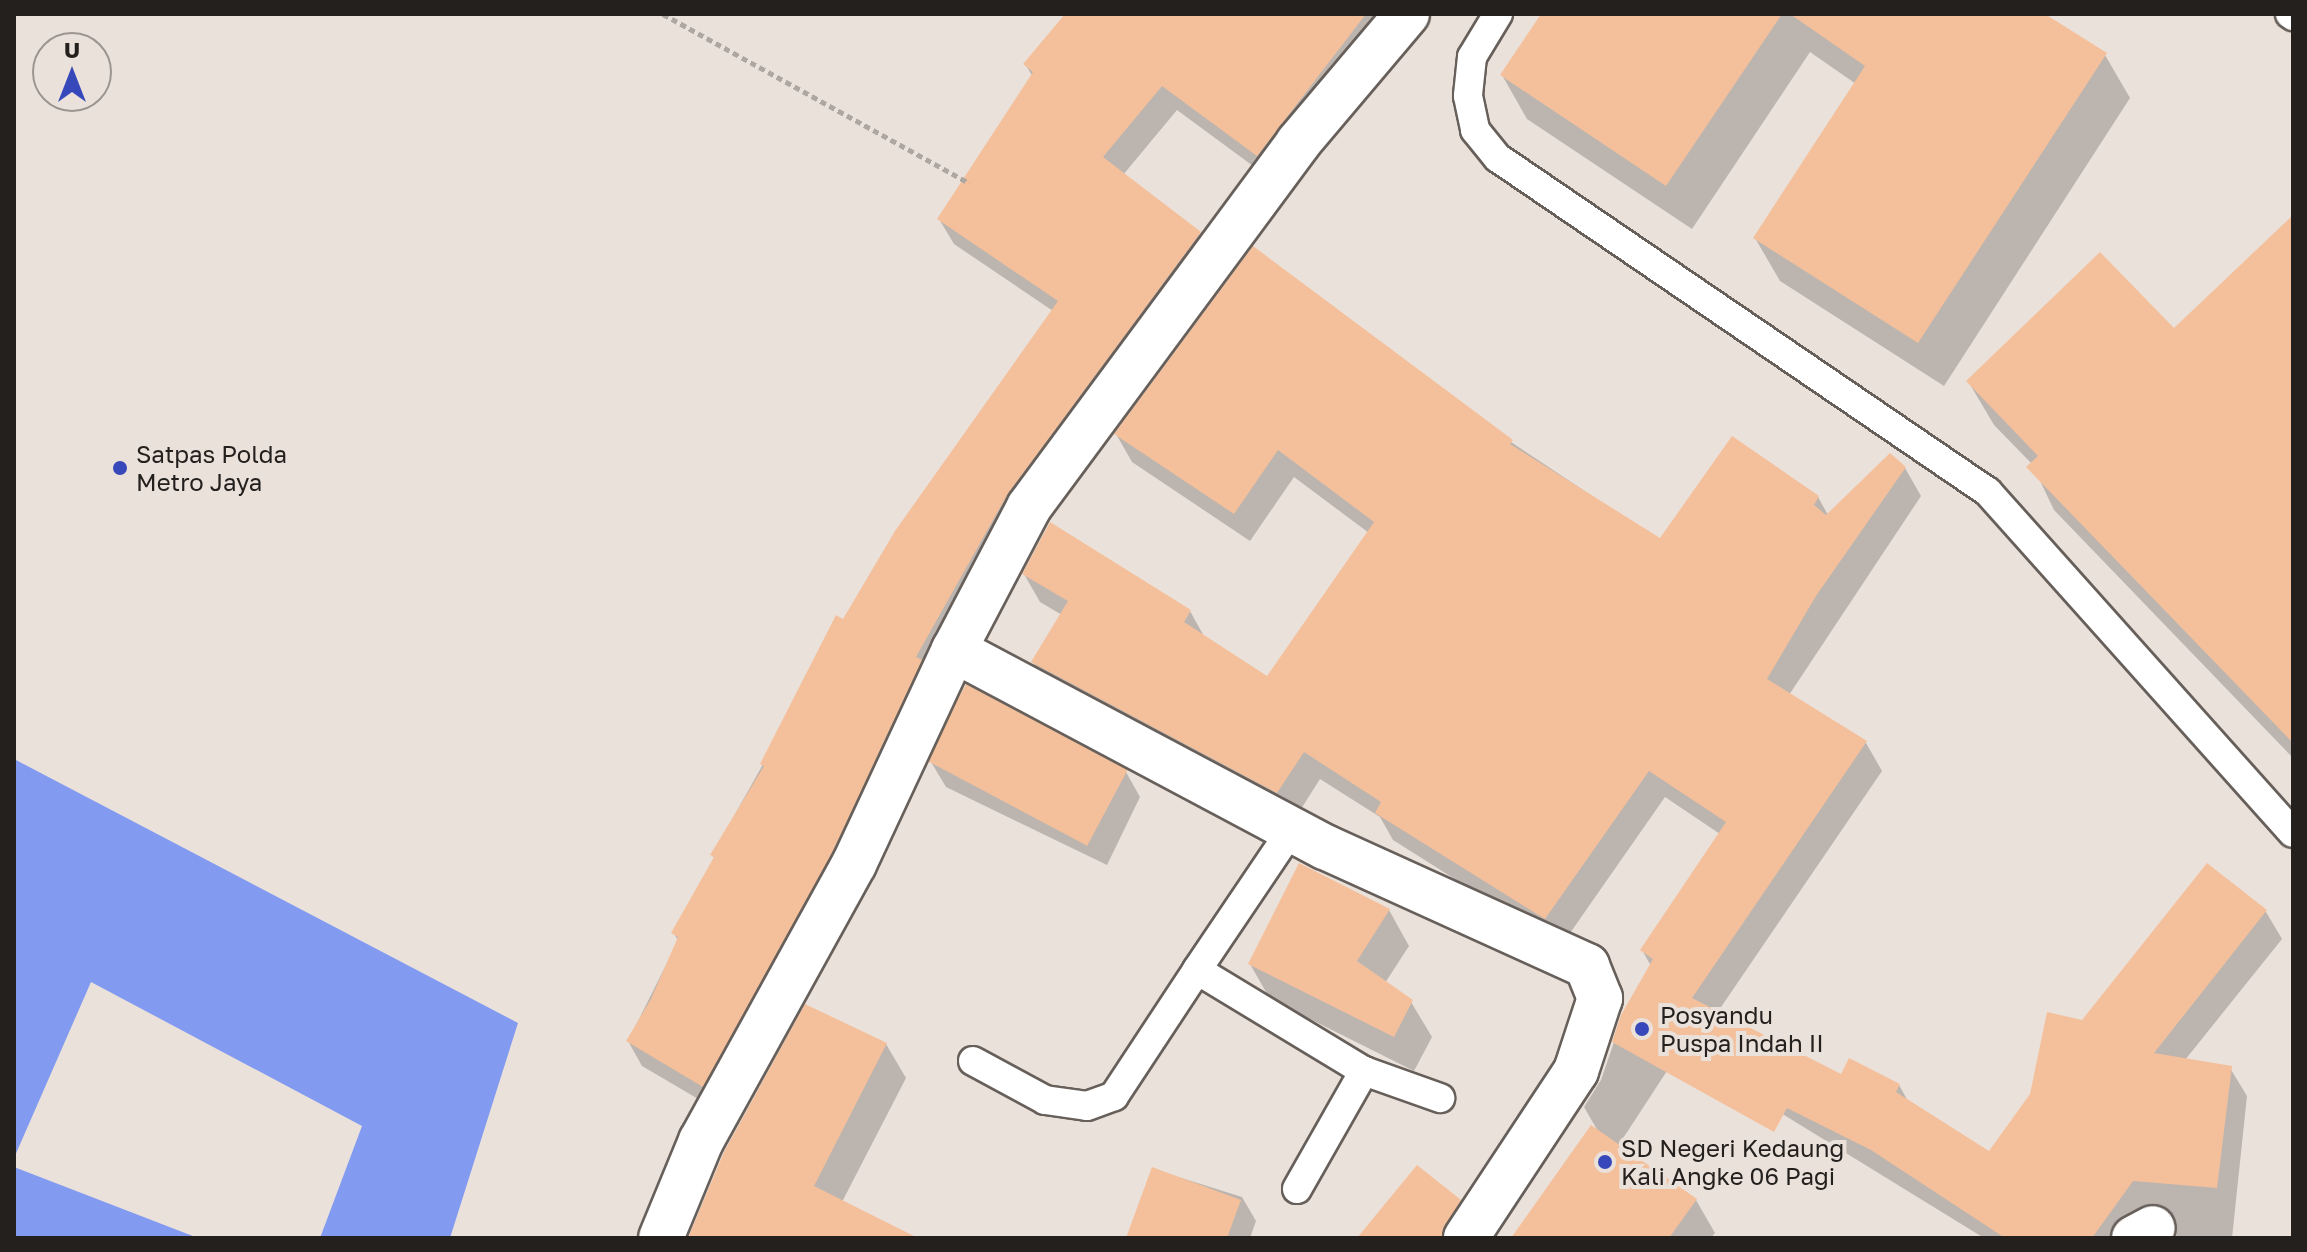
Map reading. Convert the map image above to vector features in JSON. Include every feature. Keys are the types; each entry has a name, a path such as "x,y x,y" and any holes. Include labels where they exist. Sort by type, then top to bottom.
{"street":[{"path":"661,1238 701,1141 854,864 954,650 1029,507 1298,143 1407,14"},
{"path":"954,650 1292,829 1587,966 1597,982 1600,998 1576,1071 1466,1238"}],"lane":[{"path":"1498,14 1472,57 1468,96 1475,130 1498,158 1988,492 2293,833"},
{"path":"973,1061 1045,1100 1087,1106 1114,1096 1292,829"},
{"path":"1197,970 1364,1071 1440,1098"},
{"path":"1297,1189 1364,1071"}],"path":[{"path":"663,14 969,183"}],"water":[{"path":"14,759 518,1023 450,1238 320,1238 362,1126 91,982 14,1158"},
{"path":"14,1167 198,1238 14,1238"}],"building":[{"path":"1065,14 1366,14 1257,156 1162,86 1103,157 1201,232 1007,495 916,657 922,660 832,853 703,1087 626,1041 651,999 678,937 671,933 714,857 710,855 764,766 760,764 836,615 843,619 895,531 1058,301 937,219 1033,72 1023,64"},
{"path":"1541,14 1782,14 1666,186 1500,75"},
{"path":"1790,14 2045,14 2107,53 1918,343 1753,238 1865,66"},
{"path":"2293,215 2293,743 2026,467 2038,456 1966,381 2100,252 2174,328"},
{"path":"1253,246 1513,440 1510,444 1660,538 1732,436 1819,496 1814,505 1826,515 1890,453 1906,467 1816,596 1767,679 1867,741 1692,998 1841,1074 1849,1058 1900,1084 1896,1092 1989,1151 2030,1094 2047,1012 2082,1020 2207,863 2267,910 2154,1053 2232,1066 2217,1188 2133,1181 2092,1238 2005,1238 1871,1150 1787,1108 1774,1132 1612,1042 1621,1015 1653,959 1640,950 1726,822 1649,771 1545,919 1375,813 1381,802 1304,752 1277,793 1031,662 1068,601 1022,574 1050,522 1191,610 1184,622 1267,676 1374,522 1278,450 1234,514 1114,434"},
{"path":"966,684 1128,770 1087,846 926,760"},
{"path":"1299,863 1390,909 1357,961 1413,1000 1394,1037 1248,964"},
{"path":"805,1004 887,1043 814,1186 918,1238 688,1238 724,1152"},
{"name":"SD Negeri Kedaung Kali Angke 06 Pagi","path":"1591,1125 1697,1199 1669,1238 1511,1238"},
{"path":"1417,1165 1461,1200 1441,1238 1357,1238"},
{"path":"1152,1167 1241,1200 1227,1238 1126,1238"}],"place":[{"name":"Satpas Polda Metro Jaya","path":"120,468"},
{"name":"Posyandu Puspa Indah II","path":"1642,1029"},
{"name":"SD Negeri Kedaung Kali Angke 06 Pagi","path":"1605,1162"}]}
